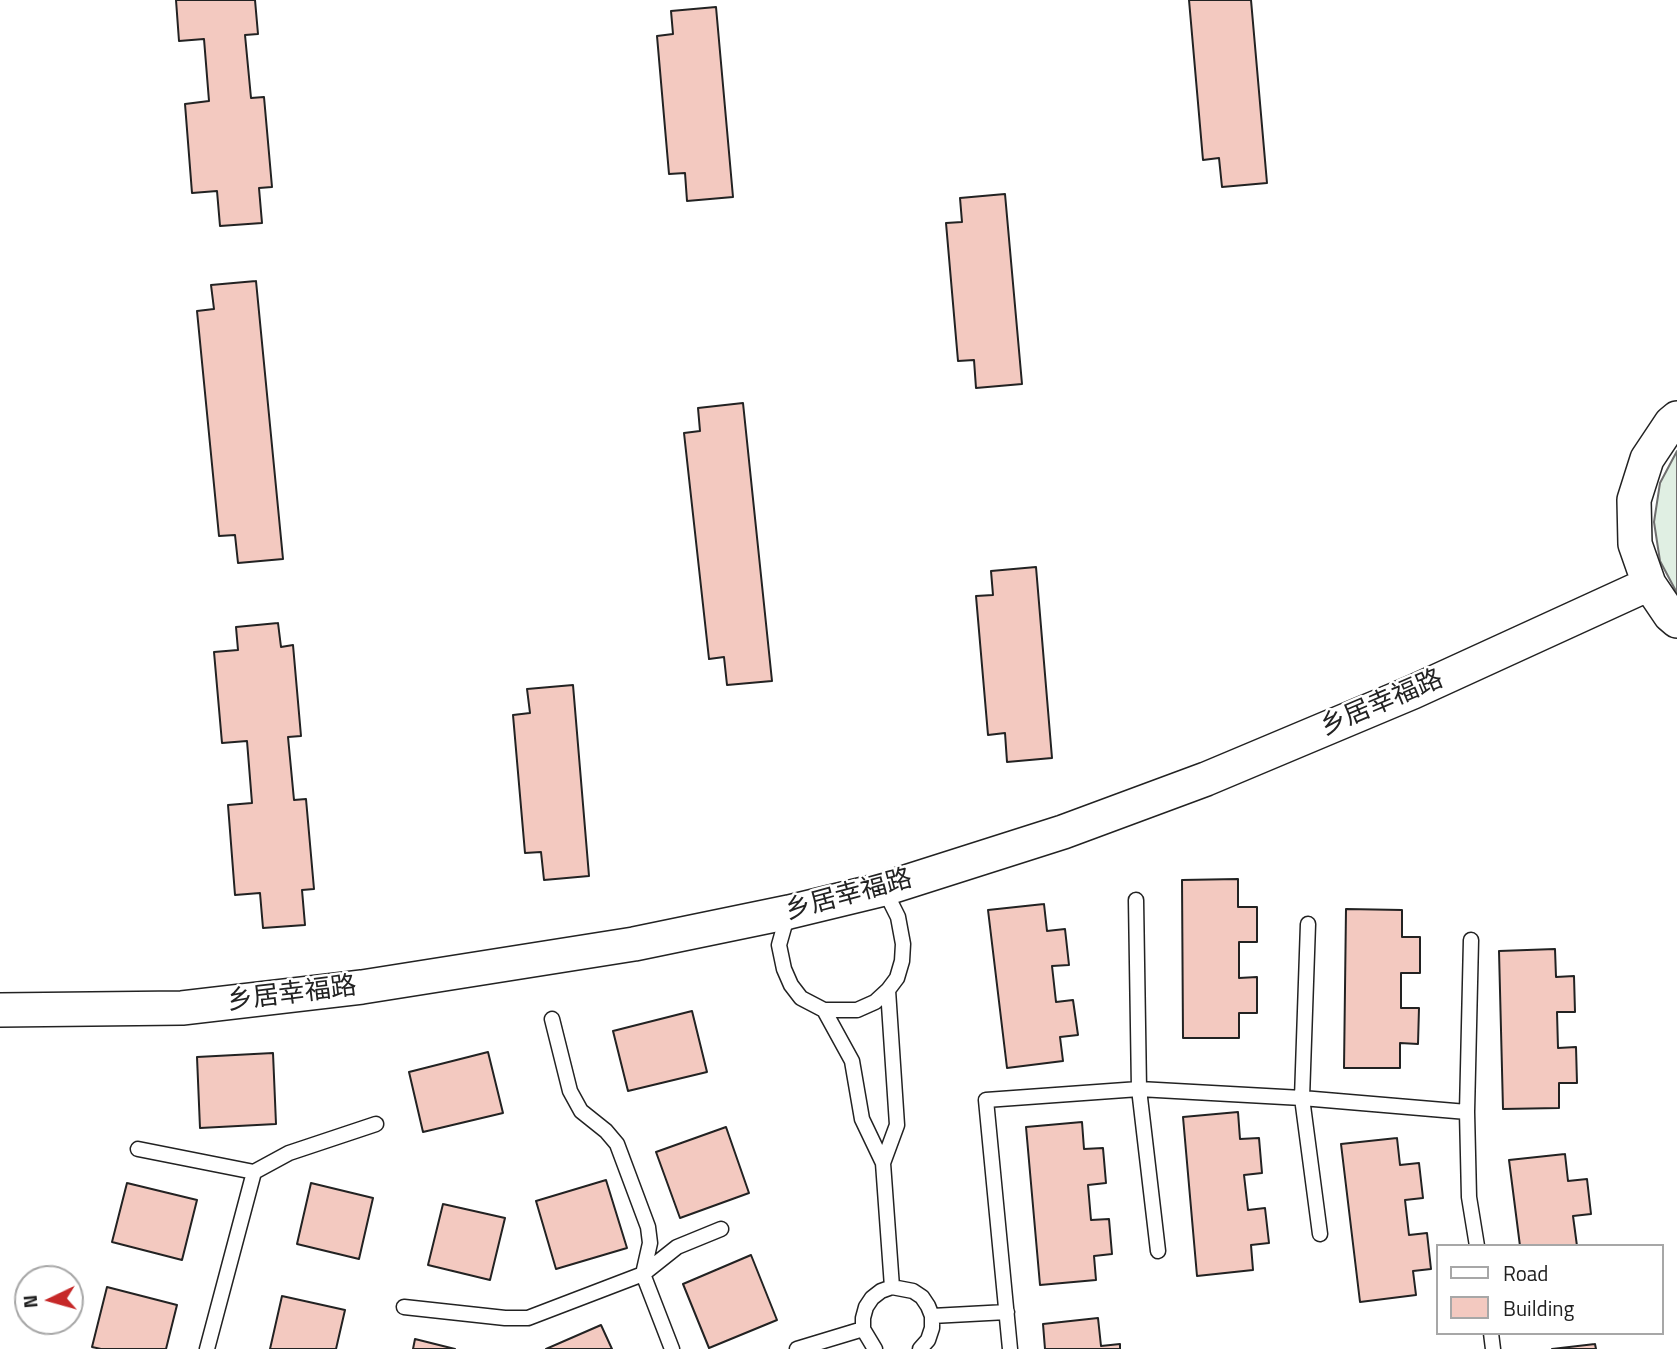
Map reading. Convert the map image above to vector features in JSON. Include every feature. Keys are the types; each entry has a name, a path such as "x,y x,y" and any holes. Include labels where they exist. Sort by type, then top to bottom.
{"street":[{"path":"1677,418 1647,459 1634,500 1635,544 1649,584 1677,621"},
{"name":"乡居幸福路","path":"0,1010 182,1008 362,987 634,944 884,889 1063,832 1206,779 1413,692 1649,584"}],"lane":[{"path":"789,912 779,945 784,970 791,985 801,998 824,1010 857,1010 875,1002 888,990 897,978 902,961 903,944 898,917 884,889"},
{"path":"1136,900 1139,1089 1158,1251"},
{"path":"1308,924 1302,1098 1320,1234"},
{"path":"1471,940 1467,1112 1469,1197 1477,1244"},
{"path":"883,1163 897,1125 888,990"},
{"path":"824,1010 852,1061 862,1119 883,1163 892,1287"},
{"path":"552,1019 570,1091 581,1111 617,1144 648,1227 650,1243 643,1273 672,1349"},
{"path":"1010,1349 986,1100 1139,1089 1302,1098 1467,1112"},
{"path":"138,1149 254,1172 289,1153 376,1124"},
{"path":"207,1349 254,1172"},
{"path":"404,1307 528,1318 643,1273 677,1247 722,1229"},
{"path":"875,1349 863,1329 866,1307 881,1291 892,1287 913,1291 922,1297 932,1317 928,1340 920,1349"},
{"path":"932,1317 1007,1312"},
{"path":"797,1349 863,1329"}],"green space":[{"path":"1677,451 1677,593 1660,561 1654,522 1660,483"}],"building":[{"path":"176,0 255,0 258,34 245,35 251,98 264,97 272,187 259,188 262,223 220,226 217,191 192,193 185,104 209,101 204,39 179,41"},
{"path":"1189,0 1251,0 1267,183 1222,187 1219,158 1203,160"},
{"path":"716,7 733,197 687,201 685,173 669,174 657,36 673,34 671,11"},
{"path":"1005,194 1022,384 976,388 974,360 958,361 946,223 962,222 960,198"},
{"path":"256,281 283,559 238,563 235,535 219,536 197,311 214,309 211,285"},
{"path":"743,403 772,681 727,685 724,657 709,659 684,433 700,431 698,408"},
{"path":"1036,567 1052,758 1007,762 1005,733 988,735 976,596 993,595 991,571"},
{"path":"278,623 281,647 293,645 301,736 288,737 294,800 306,799 314,889 302,890 305,925 263,928 260,893 235,895 228,805 252,803 247,741 222,743 214,652 238,650 236,627"},
{"path":"573,685 589,876 544,880 541,852 525,853 513,715 530,713 527,689"},
{"path":"1238,879 1238,907 1257,907 1257,942 1239,942 1239,978 1257,977 1257,1013 1239,1013 1239,1038 1183,1038 1182,880"},
{"path":"1044,904 1047,931 1065,929 1069,965 1052,966 1056,1002 1073,1000 1078,1035 1060,1037 1063,1061 1007,1068 988,910"},
{"path":"1346,909 1402,910 1402,937 1420,937 1420,973 1401,973 1401,1008 1419,1008 1418,1044 1400,1043 1400,1068 1344,1068"},
{"path":"1555,949 1556,977 1574,976 1575,1012 1557,1012 1558,1048 1576,1047 1577,1083 1559,1083 1559,1108 1503,1109 1499,951"},
{"path":"692,1011 707,1072 628,1091 613,1031"},
{"path":"488,1052 503,1113 423,1132 409,1072"},
{"path":"273,1053 276,1124 200,1128 197,1057"},
{"path":"1238,1112 1240,1139 1259,1138 1262,1173 1244,1175 1248,1210 1265,1208 1269,1243 1251,1245 1253,1270 1197,1276 1183,1117"},
{"path":"1082,1122 1084,1149 1103,1148 1106,1183 1088,1185 1091,1220 1109,1219 1112,1254 1094,1256 1096,1280 1040,1285 1026,1127"},
{"path":"726,1127 749,1193 680,1218 656,1152"},
{"path":"1397,1138 1400,1165 1419,1163 1423,1198 1405,1200 1409,1235 1427,1233 1431,1269 1413,1271 1416,1295 1360,1302 1341,1144"},
{"path":"1565,1154 1568,1181 1587,1179 1591,1214 1573,1216 1577,1244 1520,1244 1509,1160"},
{"path":"606,1180 627,1248 556,1269 536,1201"},
{"path":"127,1183 197,1200 182,1260 112,1242"},
{"path":"311,1183 373,1198 359,1259 297,1244"},
{"path":"443,1204 505,1218 490,1280 428,1265"},
{"path":"751,1255 777,1320 709,1348 683,1284"},
{"path":"107,1287 177,1305 166,1349 92,1347"},
{"path":"282,1296 345,1310 336,1349 270,1349"},
{"path":"1098,1318 1101,1346 1120,1344 1120,1349 1045,1349 1043,1324"},
{"path":"601,1325 612,1349 546,1349"},
{"path":"415,1339 455,1349 413,1349"},
{"path":"1595,1344 1596,1349 1552,1349"}]}
